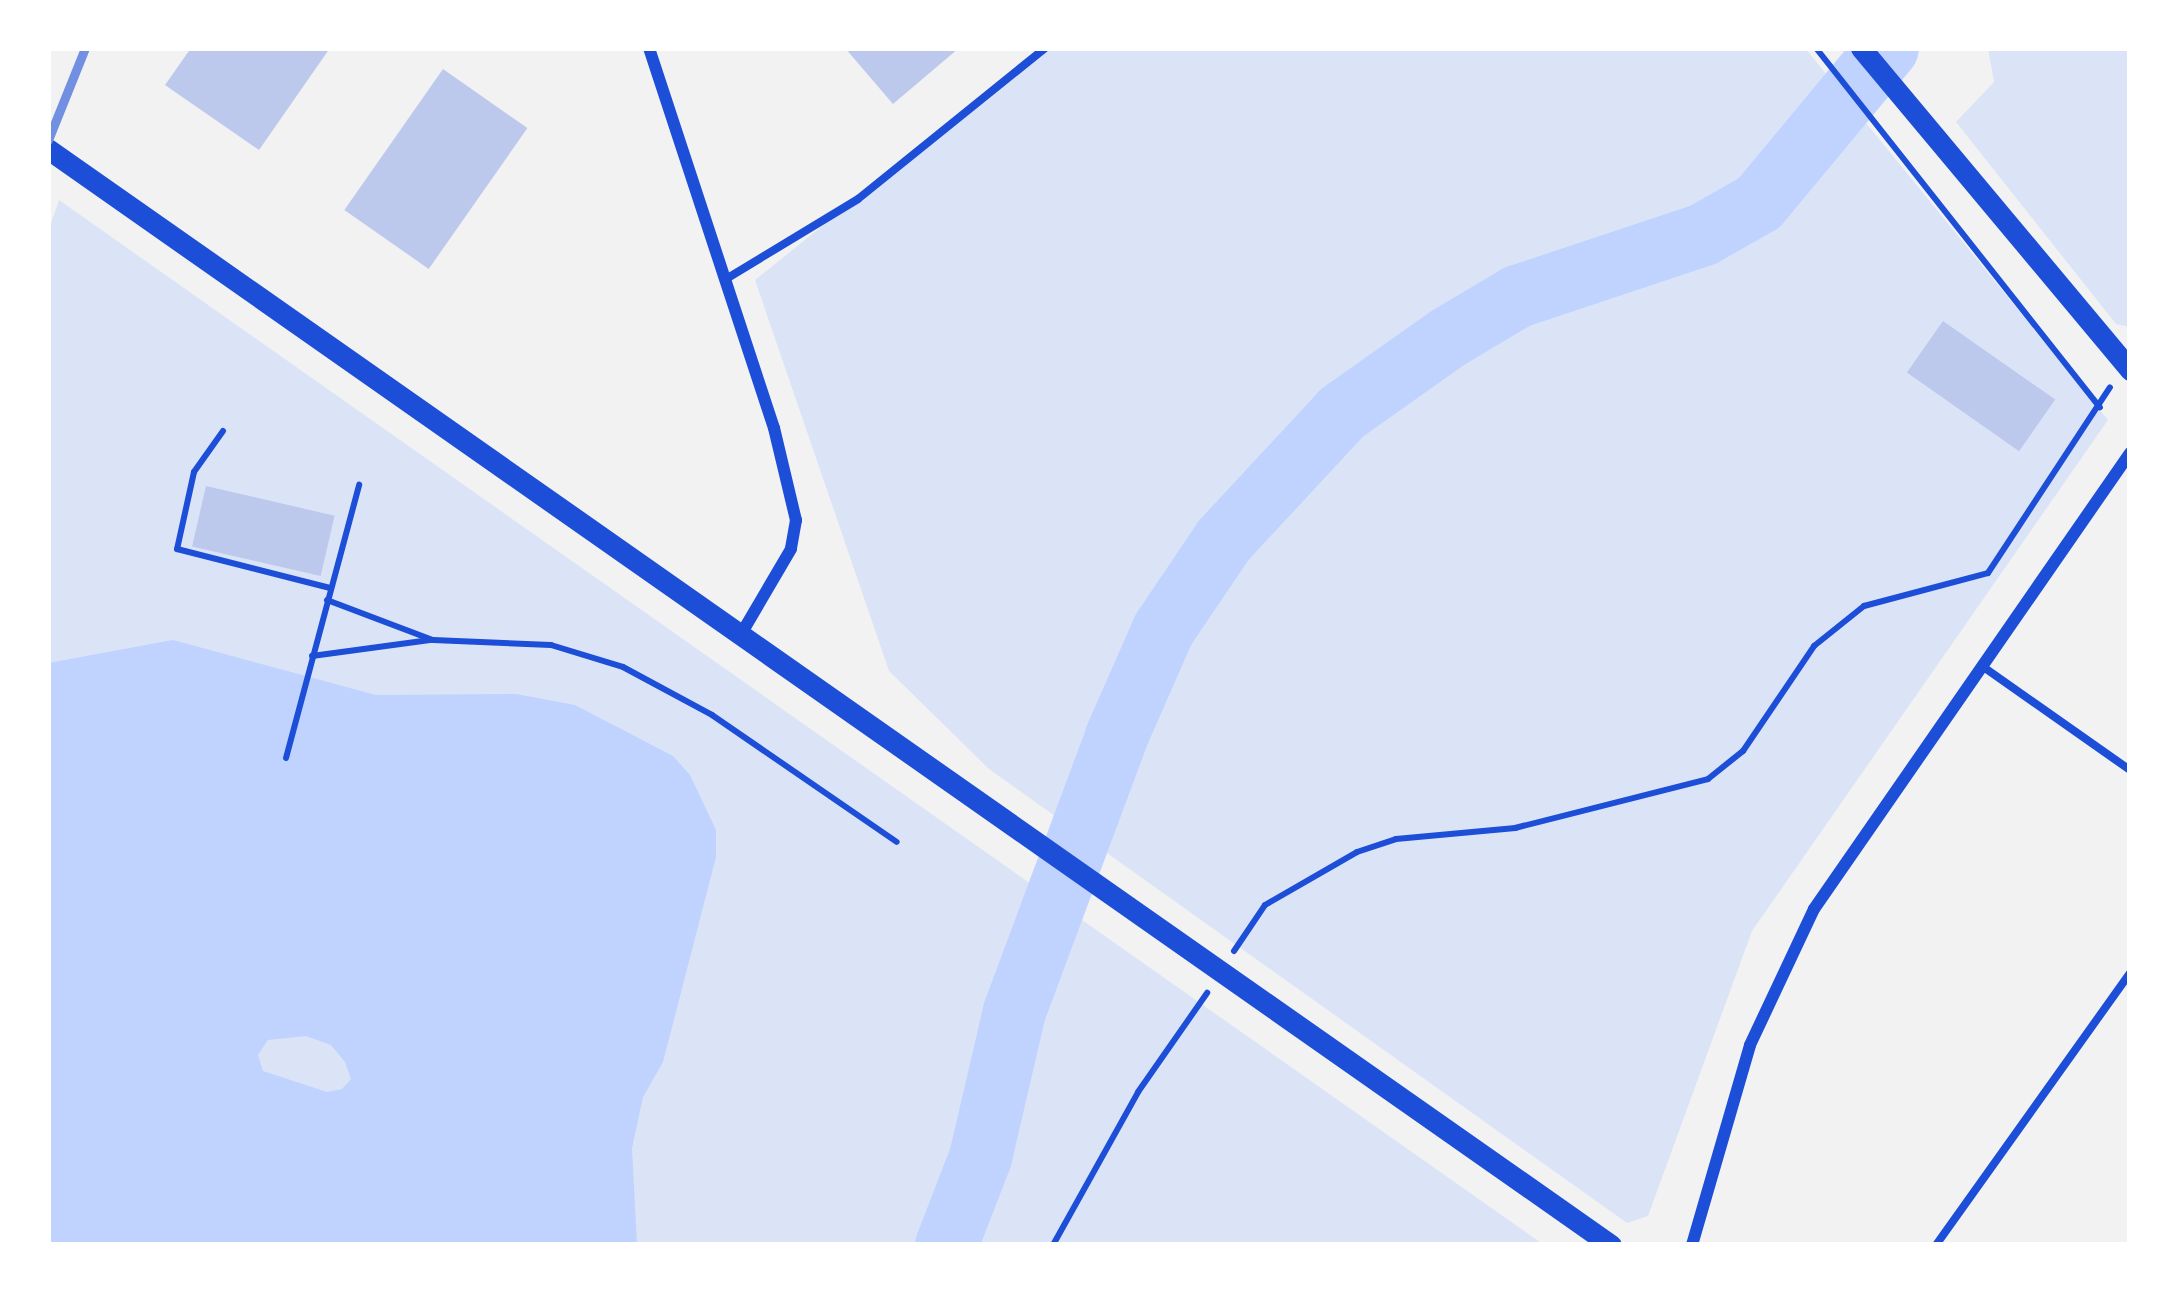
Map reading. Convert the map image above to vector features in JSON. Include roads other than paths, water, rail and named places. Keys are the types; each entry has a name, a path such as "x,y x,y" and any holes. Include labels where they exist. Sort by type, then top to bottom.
{"main road":[{"path":"1862,48 2130,370"},
{"path":"48,149 1612,1245"}],"street":[{"path":"650,48 726,279 796,520 791,549 740,636"},
{"path":"1692,1245 1750,1045 1787,958 1839,868 2130,453"}],"lane":[{"path":"726,279 858,199 1045,48"},
{"path":"1981,665 2130,770"},
{"path":"1936,1245 2130,973"}],"water":[{"path":"173,640 376,695 516,694 575,705 673,756 690,775 716,830 716,857 663,1062 643,1097 632,1148 637,1245 48,1245 48,663","holes":["306,1036 331,1045 351,1079 342,1089 327,1092 263,1071 258,1055 268,1040"]}],"waterway":[{"path":"946,1245 980,1157 1014,1011 1116,736 1163,629 1223,540 1342,412 1448,337 1517,296 1703,234 1759,202 1887,48"}],"railway":[{"path":"48,140 85,48"}]}
